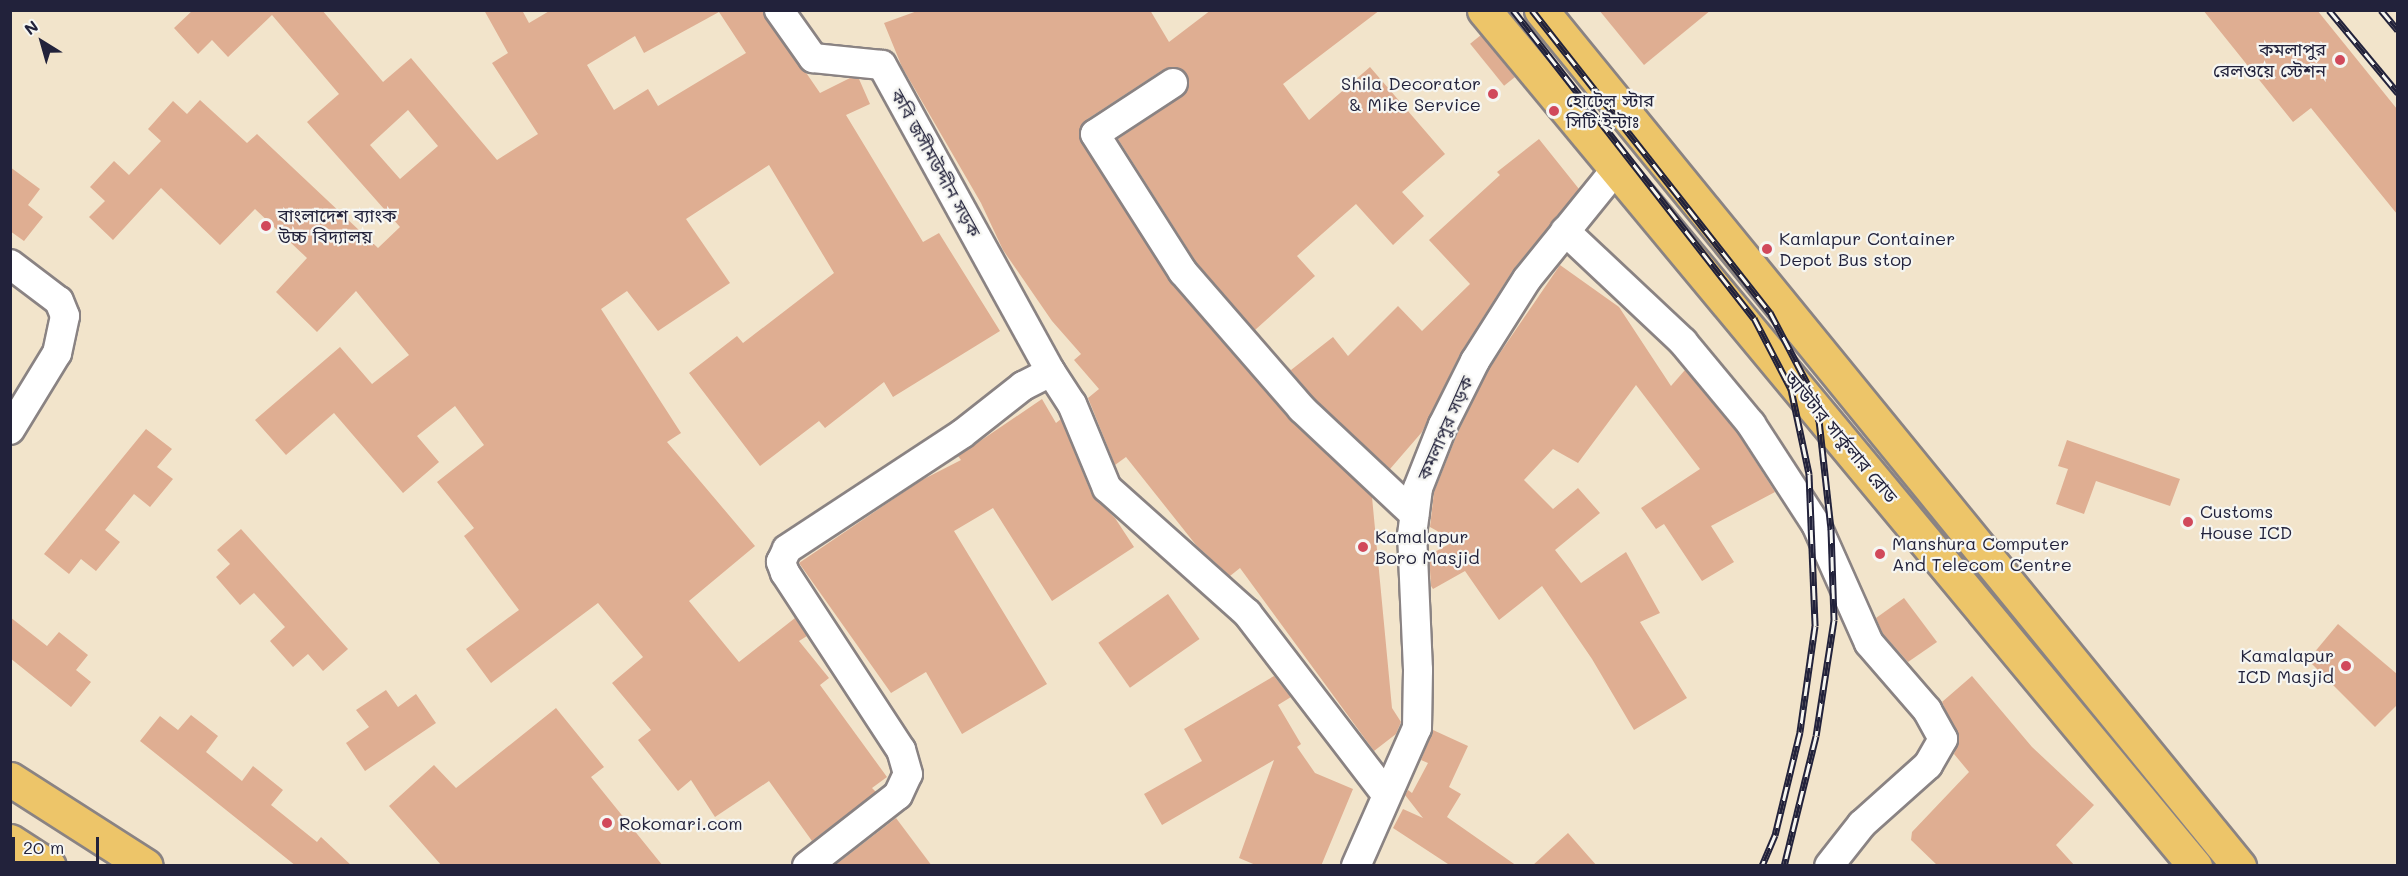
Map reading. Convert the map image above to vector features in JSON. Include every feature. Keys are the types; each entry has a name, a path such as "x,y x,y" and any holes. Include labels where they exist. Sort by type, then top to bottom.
{"main road":[{"name":"আউটার সার্কুলার রোড","path":"1484,10 2195,866"},
{"name":"আউটার সার্কুলার রোড","path":"1541,10 2238,866"},
{"path":"10,779 146,866"},
{"path":"10,841 50,866"}],"street":[{"name":"কবি জসীমউদ্দীন সড়ক","path":"779,10 813,58 882,65 1051,372"},
{"path":"1173,83 1095,134 1183,272 1302,409 1414,514"},
{"name":"কমলাপুর সড়ক","path":"1356,866 1417,728 1414,514 1418,488 1443,425 1475,361 1527,279 1616,169"},
{"path":"1565,231 1621,279 1683,342 1751,424 1816,524 1869,643 1927,710 1943,739 1928,765 1862,824 1829,866"},
{"path":"10,264 58,301 65,316 57,353 10,430"},
{"path":"807,866 898,795 908,774 901,750 785,573 781,562 787,549 962,434 1023,386 1051,372 1072,404 1107,488 1247,613 1386,794"}],"building":[{"path":"193,10 322,10 383,82 411,58 497,160 538,134 492,63 508,53 484,10 522,10 529,23 551,10 763,10 820,93 850,78 859,79 870,104 846,115 923,242 939,233 1000,331 893,397 884,382 825,428 819,421 760,466 689,373 737,336 743,343 834,273 769,165 686,219 730,283 658,331 627,291 601,309 681,433 667,442 755,546 689,601 739,662 795,618 807,636 799,641 829,678 820,685 887,777 872,788 876,792 812,841 769,781 715,817 691,780 678,791 638,740 651,730 612,683 643,657 598,603 491,683 466,649 519,610 464,536 474,528 437,482 484,445 455,406 417,436 439,462 403,493 334,413 286,455 255,420 340,347 372,384 409,355 356,291 317,332 276,292 307,258 255,209 220,245 161,188 113,240 89,217 105,201 90,187 114,161 129,175 161,141 148,129 173,101 187,114 200,100 247,143 257,134 378,248 400,227 307,122 339,94 272,15 228,57 212,40 198,54 174,28","holes":["719,12 746,53 658,106 648,89 614,110 587,65 635,36 644,53","408,110 438,146 400,179 370,145"]},
{"path":"920,10 1150,10 1169,42 1211,10 1380,10 1283,84 1309,120 1370,67 1445,154 1402,192 1424,216 1393,245 1356,204 1297,256 1315,276 1255,330 1196,262 1118,139 1182,96 1189,83 1186,74 1173,67 1164,69 1086,120 1079,134 1171,283 1290,420 1372,497 1392,708 1401,722 1396,734 1374,751 1240,568 1230,576 1196,545 1126,457 1115,465 1088,398 1099,389 1074,360 1081,354 1052,321 1003,250 981,203 902,67 884,23"},
{"path":"1599,10 1711,10 1644,65"},
{"path":"2203,10 2317,10 2397,109 2397,214 2311,108 2293,122"},
{"path":"1481,35 1515,77 1504,86 1470,44"},
{"path":"1539,139 1579,189 1513,270 1460,354 1422,432 1390,469 1314,398 1287,366 1291,370 1333,337 1348,356 1398,306 1422,331 1470,284 1429,240 1500,175 1497,172"},
{"path":"10,167 40,189 28,205 43,217 24,241 10,231"},
{"path":"1560,265 1619,307 1671,386 1685,370 1738,434 1775,492 1711,526 1734,562 1702,581 1664,524 1656,529 1641,508 1700,469 1636,385 1578,463 1553,449 1524,480 1553,509 1578,488 1600,513 1555,550 1581,583 1626,552 1660,613 1640,622 1687,698 1634,730 1592,659 1542,586 1499,620 1465,571 1433,589 1431,586 1429,555 1455,541 1430,527 1434,492 1458,432 1489,369"},
{"path":"1042,399 1056,423 1061,419 1092,495 1115,518 1134,547 1052,601 993,508 954,531 1047,684 962,734 926,672 891,693 799,563 920,481 961,460 958,456"},
{"path":"146,429 172,449 157,467 173,479 150,507 134,494 105,530 120,542 96,571 81,559 69,574 44,554"},
{"path":"2067,440 2180,479 2170,506 2096,481 2084,514 2056,504 2068,469 2058,466"},
{"path":"241,529 348,649 323,671 308,654 293,667 270,641 285,627 254,593 240,605 216,577 230,564 217,550"},
{"path":"1168,594 1200,639 1130,688 1098,643"},
{"path":"1904,598 1937,642 1908,662 1883,634 1876,618"},
{"path":"10,617 47,646 59,632 88,655 76,670 91,682 71,707 10,658"},
{"path":"2338,624 2397,674 2397,705 2375,727 2308,660"},
{"path":"1274,676 1291,697 1278,705 1301,744 1297,747 1315,773 1353,789 1321,866 1258,866 1239,858 1274,760 1162,825 1144,794 1202,761 1184,729"},
{"path":"1972,676 2032,747 2094,805 2056,845 2075,866 1938,866 1911,840 1912,832 1969,772 1954,754 1959,739 1942,702"},
{"path":"386,690 398,707 416,694 436,723 365,771 346,743 369,727 356,710"},
{"path":"556,708 604,767 591,777 663,866 442,866 389,806 434,765 456,788"},
{"path":"191,715 218,736 206,752 242,781 253,766 283,790 271,805 317,842 321,837 352,866 296,866 140,741 160,716 178,730"},
{"path":"1433,730 1468,746 1449,787 1461,794 1447,817 1517,866 1451,866 1393,828 1403,809 1423,818 1405,795 1408,790 1412,793 1428,763 1421,760"},
{"path":"896,818 932,866 834,866"},
{"path":"1568,833 1597,866 1532,866"}],"railway":[{"path":"1513,10 1754,318 1791,389 1809,474 1815,626 1800,732 1775,835 1762,866"},
{"path":"1532,10 1770,312 1808,385 1819,420 1831,529 1834,620 1816,736 1784,866"},
{"path":"2329,10 2398,93"},
{"path":"2381,10 2398,30"}],"place":[{"name":"কমলাপুর রেলওয়ে স্টেশন","path":"2340,60"},
{"name":"Shila Decorator & Mike Service","path":"1493,94"},
{"name":"হোটেল স্টার সিটি ইন্টাঃ","path":"1554,111"},
{"name":"বাংলাদেশ ব্যাংক উচ্চ বিদ্যালয়","path":"266,226"},
{"name":"Kamlapur Container Depot Bus stop","path":"1767,249"},
{"name":"Customs House ICD","path":"2188,522"},
{"name":"Kamalapur Boro Masjid","path":"1363,547"},
{"name":"Manshura Computer And Telecom Centre","path":"1880,554"},
{"name":"Kamalapur ICD Masjid","path":"2346,666"},
{"name":"Rokomari.com","path":"607,823"}]}
